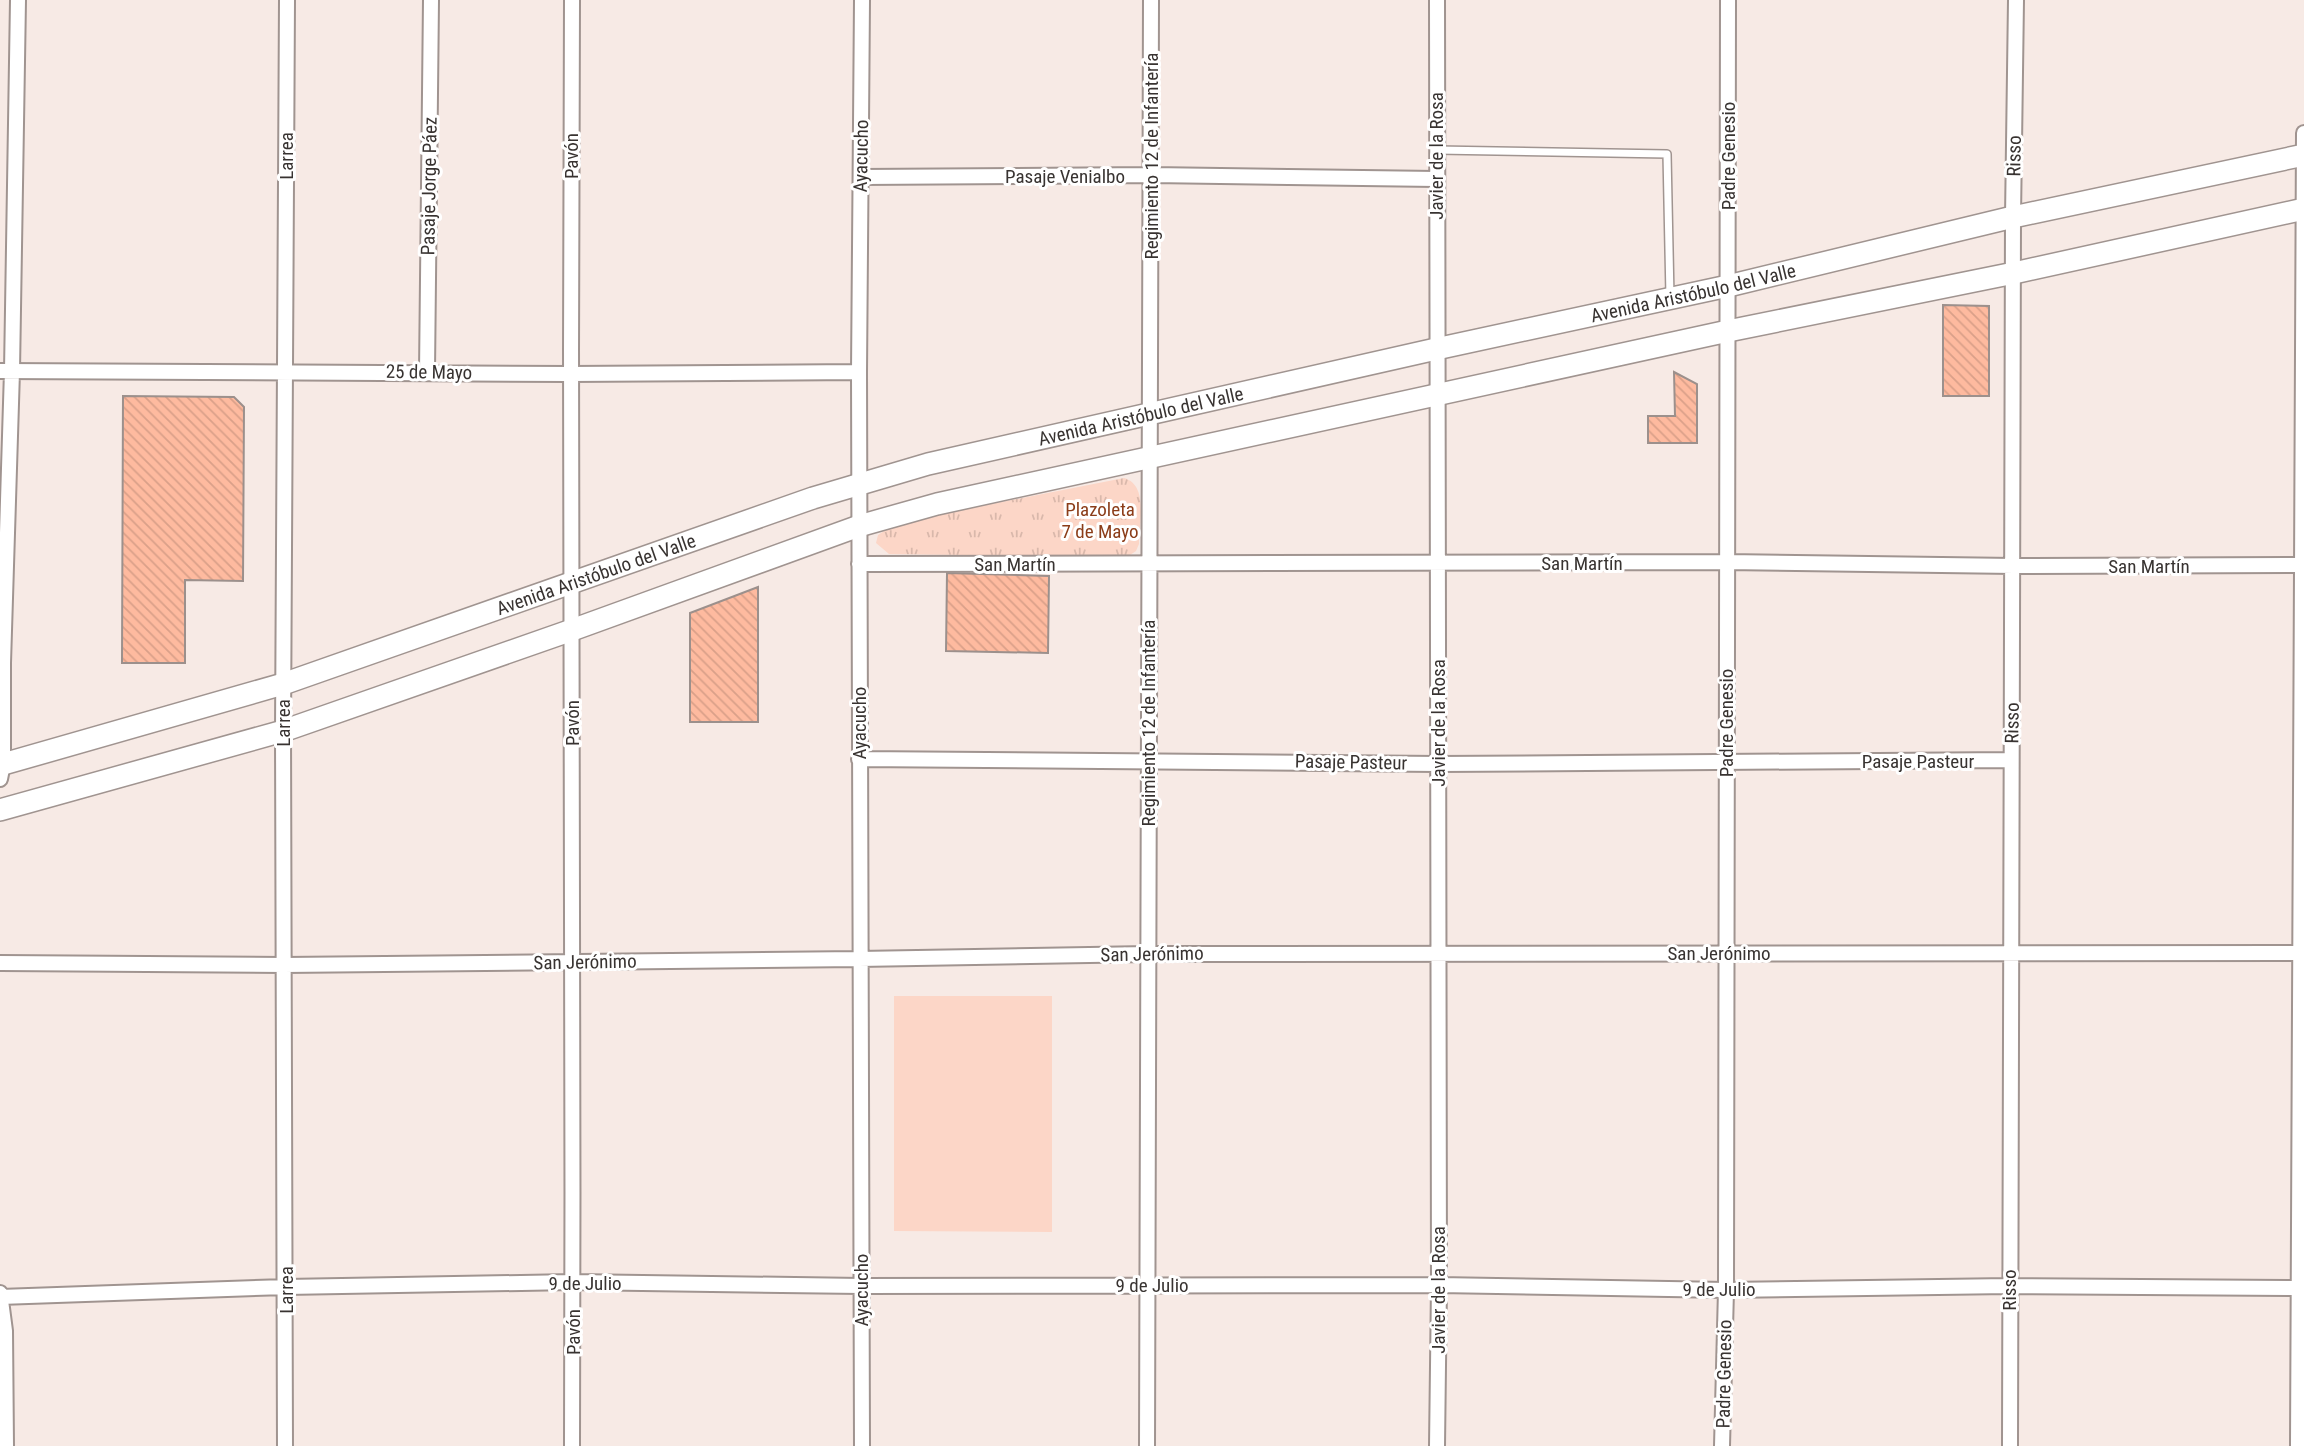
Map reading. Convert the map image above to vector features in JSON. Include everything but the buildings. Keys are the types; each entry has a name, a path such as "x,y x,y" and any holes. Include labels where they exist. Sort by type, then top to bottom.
{"main road":[{"name":"Avenida Aristóbulo del Valle","path":"1,770 284,684 860,483 928,464 1728,286 2013,217 2304,155"},
{"path":"0,810 283,731 859,526 937,504 1728,331 2014,274 2303,209"}],"street":[{"path":"1,770 6,371 18,0"},
{"name":"Larrea","path":"285,1446 283,731 287,0"},
{"name":"Pasaje Jorge Páez","path":"427,372 431,0"},
{"name":"Pavón","path":"572,0 572,1446"},
{"name":"Ayacucho","path":"862,0 859,373 862,1446"},
{"name":"Regimiento 12 de Infantería","path":"1147,1446 1151,0"},
{"name":"Javier de la Rosa","path":"1437,0 1437,1446"},
{"name":"Padre Genesio","path":"1722,1446 1726,1290 1728,0"},
{"name":"Risso","path":"2010,1446 2016,0"},
{"path":"2298,1446 2302,1288 2304,133"},
{"name":"Pasaje Venialbo","path":"861,177 1152,175 1436,179"},
{"name":"25 de Mayo","path":"6,371 859,373"},
{"name":"San Martín","path":"859,564 1727,562 2014,566 2303,565"},
{"name":"Pasaje Pasteur","path":"859,759 1438,764 2011,760"},
{"name":"San Jerónimo","path":"0,963 284,965 1148,954 2302,953"},
{"name":"9 de Julio","path":"0,1296 573,1282 861,1286 1439,1285 1726,1290 2009,1286 2302,1288"},
{"path":"0,1296 5,1331 6,1446"}],"lane":[{"path":"1436,150 1667,154 1670,299"}],"green space":[{"name":"Plazoleta 7 de Mayo","path":"1124,478 1137,488 1141,506 1139,544 1136,551 1127,557 889,554 876,543 878,535 887,529 940,514"},
{"path":"894,996 1052,996 1052,1232 894,1231"}]}
